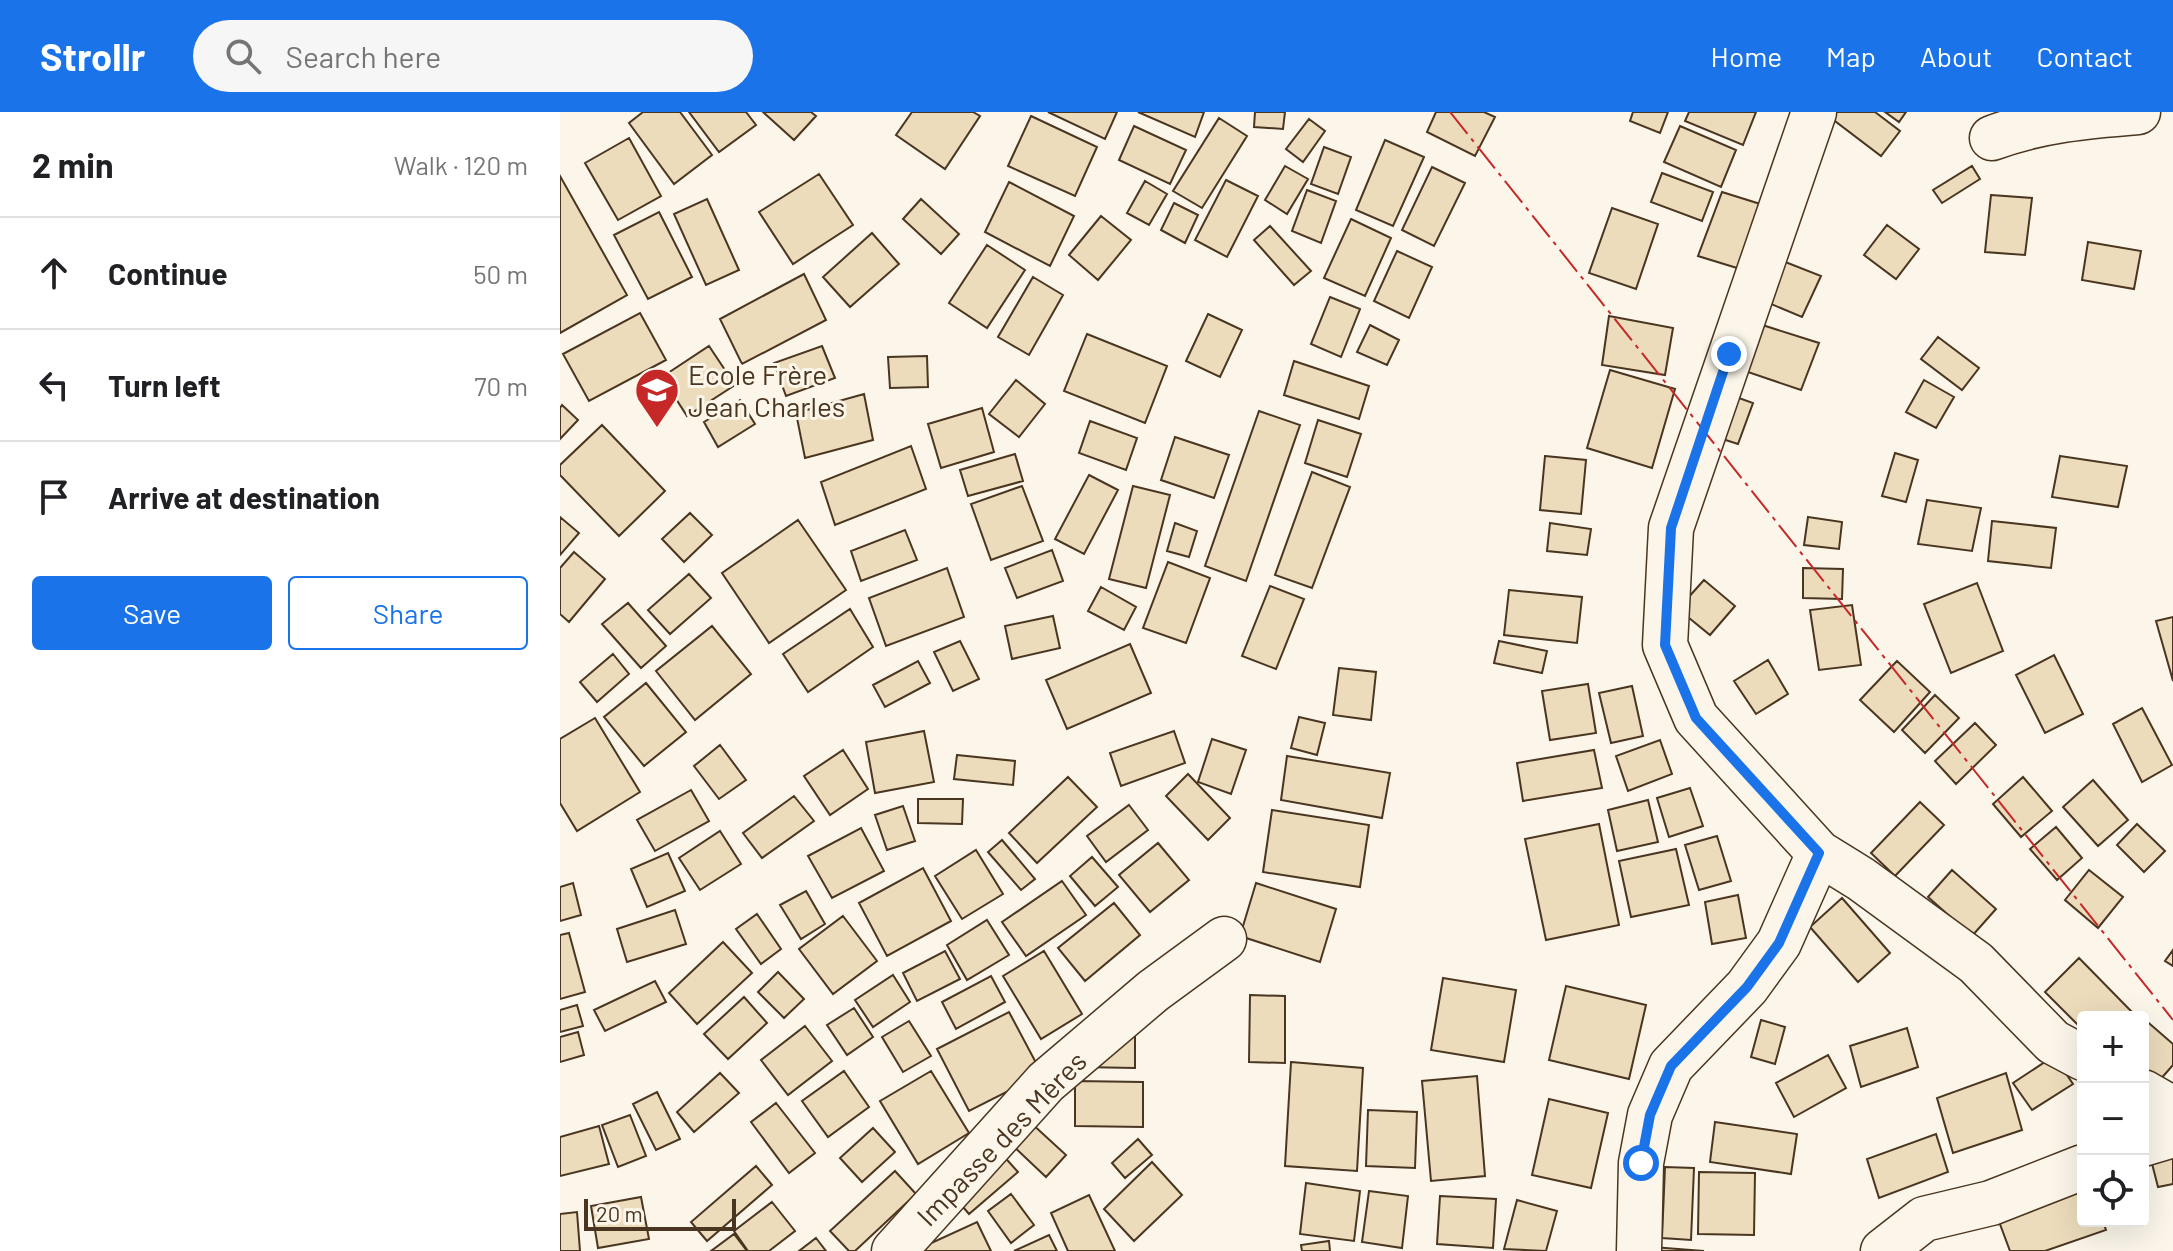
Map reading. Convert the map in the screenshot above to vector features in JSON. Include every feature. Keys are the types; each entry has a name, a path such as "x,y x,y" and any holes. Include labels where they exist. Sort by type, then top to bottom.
{"street":[{"path":"1814,112 1671,528 1665,645 1696,718 1819,853 1861,879 1976,963 2053,1042 2077,1055"},
{"path":"1992,138 2022,127 2063,119 2138,112"},
{"path":"1639,1251 1641,1163 1650,1115 1671,1066 1747,987 1779,943 1819,853"},
{"name":"Impasse des Mères","path":"894,1251 1046,1082 1153,991 1224,939"},
{"path":"2149,1095 2173,1109"},
{"path":"2149,1142 2173,1135"},
{"path":"1883,1251 1924,1219 1991,1203 2077,1169"}],"building":[{"path":"643,112 680,112 712,155 674,184 629,123"},
{"path":"689,112 746,112 756,125 719,152"},
{"path":"763,112 811,112 816,116 794,140"},
{"path":"912,112 973,112 980,116 945,169 896,135"},
{"path":"1048,112 1117,112 1105,139"},
{"path":"1138,112 1204,112 1195,137"},
{"path":"1255,112 1285,112 1283,129 1254,127"},
{"path":"1436,112 1484,112 1495,117 1475,156 1427,132"},
{"path":"1633,112 1668,112 1660,133 1630,121"},
{"path":"1689,112 1756,112 1743,145 1685,121"},
{"path":"1836,112 1875,112 1900,131 1881,156 1831,118"},
{"path":"1885,112 1906,112 1899,122"},
{"path":"1031,116 1097,147 1075,196 1008,166"},
{"path":"1219,118 1247,136 1202,208 1173,191"},
{"path":"1309,119 1325,131 1303,162 1286,149"},
{"path":"1134,126 1186,150 1170,184 1119,160"},
{"path":"1680,126 1736,150 1721,187 1664,162"},
{"path":"629,138 661,196 618,220 585,163"},
{"path":"1385,140 1424,157 1393,226 1356,210"},
{"path":"1324,147 1351,157 1338,194 1311,184"},
{"path":"1285,166 1308,179 1287,214 1265,200"},
{"path":"1972,166 1980,179 1942,203 1933,190"},
{"path":"1432,167 1465,183 1434,246 1402,230"},
{"path":"1662,173 1713,192 1702,221 1651,202"},
{"path":"819,174 853,225 793,264 759,212"},
{"path":"560,176 627,295 560,333"},
{"path":"1226,180 1258,196 1227,257 1195,240"},
{"path":"1145,181 1167,194 1149,225 1127,213"},
{"path":"1009,182 1074,216 1050,266 985,232"},
{"path":"1307,190 1336,201 1321,243 1292,231"},
{"path":"1722,192 1773,208 1750,272 1698,256"},
{"path":"1991,195 2032,198 2025,255 1985,252"},
{"path":"707,199 739,270 706,285 674,214"},
{"path":"921,199 959,234 941,254 903,219"},
{"path":"1174,203 1198,215 1185,243 1161,230"},
{"path":"1612,208 1658,224 1636,289 1589,273"},
{"path":"659,212 692,277 648,299 614,235"},
{"path":"1101,216 1131,240 1098,280 1069,255"},
{"path":"1351,219 1391,238 1365,296 1324,278"},
{"path":"1887,225 1919,249 1896,279 1864,255"},
{"path":"1270,226 1311,271 1294,285 1254,240"},
{"path":"872,233 899,264 850,307 823,277"},
{"path":"2088,242 2141,251 2134,289 2082,280"},
{"path":"987,245 1025,270 987,328 949,303"},
{"path":"1397,251 1432,267 1409,318 1374,301"},
{"path":"1775,258 1821,276 1802,317 1757,298"},
{"path":"804,274 826,320 742,364 720,319"},
{"path":"1033,277 1063,295 1029,355 998,337"},
{"path":"1330,297 1360,309 1341,357 1311,344"},
{"path":"640,313 666,360 589,401 563,354"},
{"path":"1208,314 1242,330 1220,377 1186,361"},
{"path":"1609,316 1673,328 1665,375 1602,365"},
{"path":"1753,322 1819,343 1801,390 1736,368"},
{"path":"1370,325 1399,340 1387,365 1357,352"},
{"path":"1087,334 1167,366 1145,423 1064,391"},
{"path":"1938,337 1979,368 1962,390 1921,359"},
{"path":"709,346 735,385 687,416 662,377"},
{"path":"822,346 835,378 786,396 774,363"},
{"path":"927,356 928,387 890,388 888,357"},
{"path":"1294,361 1369,386 1359,419 1284,395"},
{"path":"1610,370 1675,389 1652,468 1587,448"},
{"path":"1016,380 1045,404 1019,437 989,414"},
{"path":"1924,380 1954,397 1936,428 1906,412"},
{"path":"1725,393 1753,403 1738,444 1710,435"},
{"path":"864,394 873,440 805,458 796,413"},
{"path":"740,400 755,424 718,447 704,422"},
{"path":"562,405 578,420 560,439 560,408"},
{"path":"982,408 994,452 941,468 928,424"},
{"path":"1259,411 1300,425 1246,581 1205,566"},
{"path":"1318,420 1361,434 1347,477 1305,463"},
{"path":"1090,421 1137,438 1126,470 1079,453"},
{"path":"602,425 665,491 619,536 560,475 560,465"},
{"path":"1175,437 1229,455 1214,498 1161,480"},
{"path":"911,446 926,489 835,525 821,482"},
{"path":"1895,453 1918,460 1906,502 1882,496"},
{"path":"1015,454 1023,481 968,496 960,470"},
{"path":"1545,456 1586,460 1581,514 1540,510"},
{"path":"2060,456 2127,466 2118,507 2052,497"},
{"path":"1312,472 1350,487 1312,588 1275,575"},
{"path":"1089,475 1118,490 1084,554 1055,539"},
{"path":"1022,486 1043,541 991,560 971,504"},
{"path":"1133,486 1170,495 1146,588 1109,579"},
{"path":"1927,500 1981,508 1972,551 1918,544"},
{"path":"690,513 712,535 684,562 662,539"},
{"path":"560,517 579,533 560,555"},
{"path":"1808,517 1842,522 1839,549 1804,545"},
{"path":"798,520 846,590 769,643 722,573"},
{"path":"1992,521 2056,528 2051,568 1988,561"},
{"path":"1175,523 1197,531 1189,557 1167,551"},
{"path":"1550,523 1591,529 1587,555 1547,551"},
{"path":"905,530 917,560 861,581 851,551"},
{"path":"1052,550 1063,581 1017,598 1005,568"},
{"path":"574,552 605,579 569,622 560,614 560,568"},
{"path":"1168,562 1210,578 1186,643 1143,628"},
{"path":"947,568 964,617 886,646 869,598"},
{"path":"1803,568 1843,569 1842,599 1803,598"},
{"path":"689,574 711,598 670,634 648,610"},
{"path":"1704,580 1735,606 1710,635 1678,609"},
{"path":"1977,583 2003,651 1951,673 1924,604"},
{"path":"1270,586 1304,599 1276,669 1242,656"},
{"path":"1101,587 1136,607 1124,630 1088,611"},
{"path":"1509,590 1582,597 1577,643 1504,635"},
{"path":"628,603 666,646 641,668 602,624"},
{"path":"1852,605 1861,665 1819,670 1810,610"},
{"path":"850,609 873,647 808,692 783,654"},
{"path":"1053,616 1060,648 1012,659 1005,626"},
{"path":"2173,617 2173,681 2156,621"},
{"path":"712,626 751,674 695,720 656,671"},
{"path":"960,641 979,679 953,691 934,652"},
{"path":"1499,641 1547,651 1542,673 1494,663"},
{"path":"1130,644 1151,693 1067,729 1046,680"},
{"path":"613,654 629,674 597,702 580,682"},
{"path":"2054,655 2083,714 2045,733 2016,675"},
{"path":"1768,660 1788,694 1756,714 1734,681"},
{"path":"918,661 930,683 885,707 873,685"},
{"path":"1897,661 1930,692 1894,732 1860,700"},
{"path":"1339,668 1376,672 1371,720 1333,715"},
{"path":"646,683 686,732 644,766 604,717"},
{"path":"1588,684 1596,733 1550,740 1542,691"},
{"path":"1632,686 1643,736 1611,743 1599,693"},
{"path":"1935,695 1959,718 1925,753 1902,730"},
{"path":"2142,708 2172,765 2142,782 2113,724"},
{"path":"1299,717 1325,723 1317,755 1291,748"},
{"path":"595,718 640,792 577,831 560,803 560,739"},
{"path":"1975,723 1996,745 1956,784 1935,761"},
{"path":"924,731 934,782 875,793 866,742"},
{"path":"1174,731 1185,763 1121,786 1110,753"},
{"path":"1212,739 1246,750 1231,794 1198,782"},
{"path":"1660,740 1672,774 1628,791 1616,756"},
{"path":"720,745 746,780 719,799 694,766"},
{"path":"843,750 868,789 830,815 804,776"},
{"path":"1594,750 1602,788 1523,801 1517,763"},
{"path":"957,755 1015,761 1013,785 954,779"},
{"path":"1287,756 1390,773 1382,818 1281,800"},
{"path":"1188,774 1230,818 1208,840 1166,796"},
{"path":"1068,777 1097,807 1037,863 1009,833"},
{"path":"2023,777 2052,811 2021,837 1993,804"},
{"path":"2093,780 2128,820 2098,846 2063,807"},
{"path":"1690,788 1703,826 1669,837 1657,798"},
{"path":"691,790 709,821 655,851 637,820"},
{"path":"794,796 814,821 762,858 743,833"},
{"path":"918,799 963,799 962,824 918,823"},
{"path":"1648,800 1658,842 1617,851 1608,810"},
{"path":"1920,802 1944,825 1895,876 1871,853"},
{"path":"1129,805 1148,830 1106,862 1087,836"},
{"path":"903,806 915,841 887,850 875,815"},
{"path":"1272,810 1369,825 1360,887 1263,872"},
{"path":"1599,824 1619,925 1546,940 1525,839"},
{"path":"2137,824 2165,851 2144,872 2117,845"},
{"path":"2056,827 2082,858 2057,880 2030,849"},
{"path":"861,828 884,871 832,898 808,856"},
{"path":"720,831 741,864 700,890 679,858"},
{"path":"1717,836 1731,881 1699,890 1685,845"},
{"path":"1002,840 1035,879 1021,890 988,852"},
{"path":"1158,843 1189,880 1150,912 1119,875"},
{"path":"1676,849 1689,905 1631,917 1619,861"},
{"path":"976,850 1003,894 962,919 935,876"},
{"path":"668,853 685,891 647,907 631,869"},
{"path":"1092,857 1118,887 1095,906 1070,876"},
{"path":"923,868 951,921 887,956 859,903"},
{"path":"1952,870 1996,909 1972,936 1928,897"},
{"path":"2089,870 2123,897 2098,928 2065,900"},
{"path":"1062,881 1086,915 1026,956 1002,922"},
{"path":"573,883 581,915 560,921 560,887"},
{"path":"1256,883 1336,909 1320,962 1240,936"},
{"path":"806,891 825,924 801,939 780,905"},
{"path":"1738,895 1746,938 1712,944 1705,902"},
{"path":"1842,898 1890,953 1858,982 1810,927"},
{"path":"1114,903 1140,935 1085,981 1058,948"},
{"path":"675,910 686,944 627,962 617,929"},
{"path":"757,914 781,949 761,964 736,929"},
{"path":"843,916 877,961 833,994 799,949"},
{"path":"987,920 1009,955 967,980 947,945"},
{"path":"569,933 585,992 560,999 560,935"},
{"path":"723,942 752,973 697,1024 669,993"},
{"path":"2173,950 2173,966 2165,961"},
{"path":"945,951 960,979 917,1001 903,973"},
{"path":"1044,951 1082,1014 1041,1039 1003,976"},
{"path":"2079,958 2131,1011 2077,1011 2077,1024 2045,992"},
{"path":"778,972 804,999 784,1018 758,992"},
{"path":"893,975 910,1002 873,1027 855,1000"},
{"path":"991,976 1005,1002 956,1029 942,1002"},
{"path":"1443,978 1516,990 1504,1062 1431,1050"},
{"path":"655,981 666,1002 605,1031 594,1010"},
{"path":"1566,986 1646,1005 1629,1079 1549,1060"},
{"path":"1250,995 1285,996 1285,1063 1249,1062"},
{"path":"744,997 767,1023 728,1059 704,1034"},
{"path":"577,1005 583,1026 560,1032 560,1010"},
{"path":"854,1008 873,1037 847,1055 827,1025"},
{"path":"1009,1012 1042,1074 969,1111 937,1049"},
{"path":"1761,1020 1785,1027 1775,1064 1751,1057"},
{"path":"909,1021 931,1056 903,1072 882,1037"},
{"path":"2149,1023 2173,1044 2173,1065 2159,1081 2149,1072"},
{"path":"805,1026 832,1061 788,1095 761,1060"},
{"path":"1907,1028 1918,1067 1861,1087 1850,1046"},
{"path":"578,1032 584,1055 560,1062 560,1037"},
{"path":"1082,1034 1135,1036 1135,1068 1081,1067"},
{"path":"1828,1055 1846,1088 1794,1117 1776,1083"},
{"path":"2054,1056 2073,1084 2032,1110 2013,1083"},
{"path":"1291,1062 1363,1068 1357,1171 1285,1166"},
{"path":"844,1071 869,1107 828,1137 802,1101"},
{"path":"931,1071 969,1133 918,1164 880,1101"},
{"path":"720,1073 739,1093 694,1132 677,1112"},
{"path":"2006,1073 2022,1130 1953,1153 1937,1098"},
{"path":"1477,1076 1485,1176 1431,1181 1422,1081"},
{"path":"1075,1081 1143,1082 1143,1127 1075,1126"},
{"path":"657,1092 680,1139 656,1150 633,1104"},
{"path":"1549,1099 1608,1113 1591,1188 1532,1175"},
{"path":"776,1103 815,1153 789,1173 751,1122"},
{"path":"1368,1110 1417,1112 1415,1168 1366,1166"},
{"path":"630,1115 646,1156 618,1167 602,1125"},
{"path":"1030,1122 1066,1155 1046,1177 1010,1143"},
{"path":"1715,1122 1797,1134 1791,1174 1710,1162"},
{"path":"599,1126 609,1164 560,1176 560,1137"},
{"path":"873,1128 895,1152 862,1182 840,1158"},
{"path":"1936,1134 1948,1172 1879,1198 1867,1159"},
{"path":"1138,1139 1152,1155 1125,1178 1112,1163"},
{"path":"2173,1146 2173,1184 2158,1187 2149,1152"},
{"path":"1000,1152 1018,1172 969,1214 951,1193"},
{"path":"1152,1162 1182,1195 1134,1241 1104,1209"},
{"path":"756,1166 772,1185 707,1241 691,1222"},
{"path":"1665,1167 1694,1168 1691,1240 1662,1238"},
{"path":"895,1171 916,1194 855,1251 849,1251 830,1231"},
{"path":"1699,1172 1755,1173 1754,1235 1698,1234"},
{"path":"1306,1183 1360,1191 1354,1241 1300,1234"},
{"path":"2077,1188 2077,1227 2105,1227 2106,1230 2045,1251 2010,1251 1997,1216"},
{"path":"1369,1191 1408,1196 1402,1248 1362,1242"},
{"path":"1011,1194 1034,1225 1011,1243 988,1211"},
{"path":"1089,1195 1115,1251 1068,1251 1051,1213"},
{"path":"1440,1196 1496,1199 1493,1248 1437,1244"},
{"path":"641,1197 649,1239 598,1248 591,1206"},
{"path":"1517,1200 1557,1211 1546,1251 1504,1249"},
{"path":"772,1202 795,1231 769,1251 748,1251 734,1231"},
{"path":"577,1212 580,1251 560,1251 560,1214"},
{"path":"977,1222 991,1251 914,1251"},
{"path":"734,1234 747,1251 711,1251"},
{"path":"1049,1235 1057,1251 1014,1251"},
{"path":"816,1238 826,1251 799,1251"},
{"path":"1329,1241 1330,1251 1302,1251 1301,1245"},
{"path":"1652,1247 1704,1251 1651,1251"}],"power":[{"path":"1450,112 2173,1020"}],"place":[{"name":"Ecole Frère Jean Charles","path":"657,429"}],"route":[{"path":"1641,1163 1650,1115 1671,1066 1747,987 1779,943 1819,853 1696,718 1665,645 1671,528 1729,354"}]}
